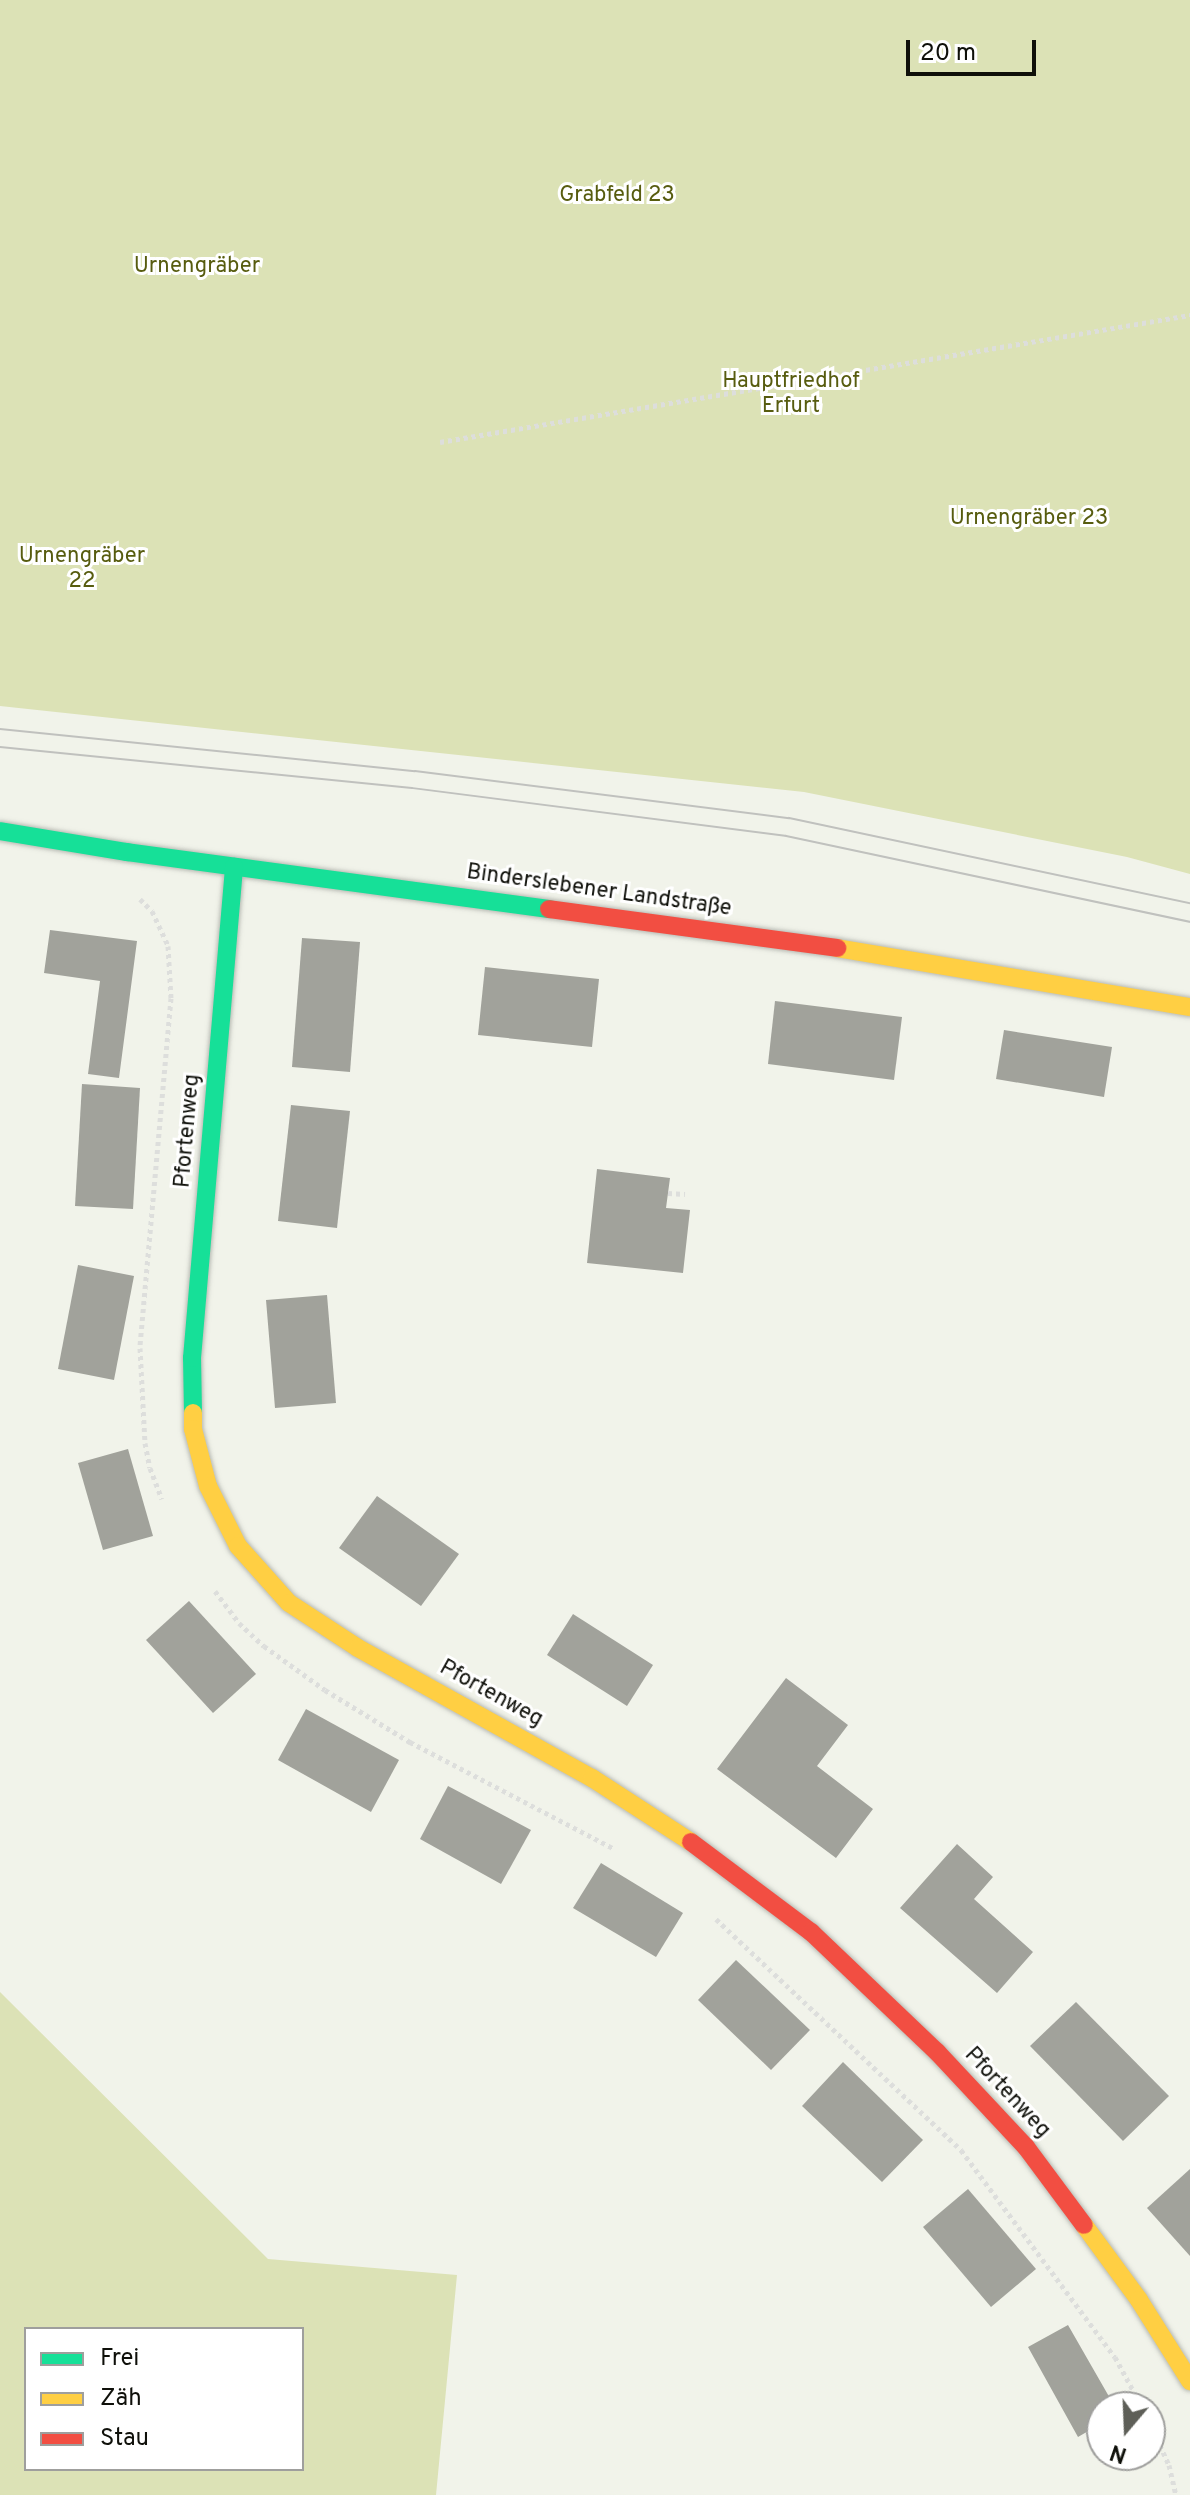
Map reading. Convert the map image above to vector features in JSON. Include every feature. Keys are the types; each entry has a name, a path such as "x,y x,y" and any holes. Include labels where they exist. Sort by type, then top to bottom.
{"street":[{"name":"Binderslebener Landstraße","path":"0,831 234,867 825,946 1190,1007"},
{"name":"Pfortenweg","path":"234,867 192,1358 193,1429 208,1486 238,1546 289,1603 358,1648 592,1778 704,1850 811,1932 937,2052 1026,2147 1139,2300 1190,2381"}],"path":[{"path":"440,442 1190,315"},
{"path":"668,1193 685,1194"},
{"path":"1166,2458 1176,2495"}],"green space":[{"name":"Hauptfriedhof Erfurt","path":"0,0 1190,0 1190,874 1127,857 804,792 0,706"},
{"path":"0,1992 268,2259 457,2275 436,2495 0,2495"}],"building":[{"path":"50,930 137,941 119,1078 88,1074 100,981 44,973"},
{"path":"302,938 360,942 350,1072 292,1067"},
{"path":"485,967 599,979 592,1047 478,1035"},
{"path":"775,1001 902,1017 894,1080 768,1064"},
{"path":"1004,1030 1112,1047 1104,1097 996,1079"},
{"path":"82,1084 140,1088 133,1209 75,1206"},
{"path":"291,1105 350,1111 337,1228 278,1221"},
{"path":"597,1169 670,1178 666,1208 690,1210 683,1273 587,1263"},
{"path":"78,1265 134,1276 114,1380 58,1369"},
{"path":"327,1295 336,1403 275,1408 266,1300"},
{"path":"128,1449 153,1536 103,1550 78,1463"},
{"path":"377,1496 459,1554 421,1606 339,1548"},
{"path":"189,1601 256,1674 213,1713 146,1640"},
{"path":"573,1614 653,1665 627,1706 547,1655"},
{"path":"786,1678 848,1725 817,1766 873,1809 836,1858 717,1769"},
{"path":"306,1709 399,1760 371,1812 278,1760"},
{"path":"448,1786 531,1830 501,1884 420,1839"},
{"path":"957,1844 993,1877 974,1899 1033,1952 997,1993 900,1908"},
{"path":"601,1863 683,1913 656,1957 573,1908"},
{"path":"736,1960 810,2030 771,2070 698,2000"},
{"path":"1076,2002 1169,2096 1123,2141 1030,2046"},
{"path":"843,2062 923,2140 882,2182 802,2106"},
{"path":"1190,2169 1190,2256 1147,2208"},
{"path":"968,2189 1036,2269 991,2307 923,2227"},
{"path":"1068,2325 1106,2391 1086,2391 1086,2432 1078,2437 1028,2347"}],"tram line":[{"path":"0,729 415,771 789,818 1190,903"},
{"path":"0,747 412,788 786,836 1190,922"}],"traffic: fast":[{"path":"0,831 127,852 549,909"},
{"path":"193,1413 192,1358 234,867"}],"traffic: slow":[{"path":"837,948 1190,1007"},
{"path":"193,1413 193,1429 208,1486 238,1546 289,1603 358,1648 592,1778 691,1842"},
{"path":"1084,2225 1139,2300 1190,2381"}],"traffic: jam":[{"path":"549,909 837,948"},
{"path":"691,1842 811,1932 937,2052 1026,2147 1084,2225"}],"park label":[{"name":"Grabfeld 23","path":"617,196"},
{"name":"Urnengräber","path":"197,267"},
{"name":"Urnengräber 23","path":"1029,519"},
{"name":"Urnengräber 22","path":"82,568"}]}
